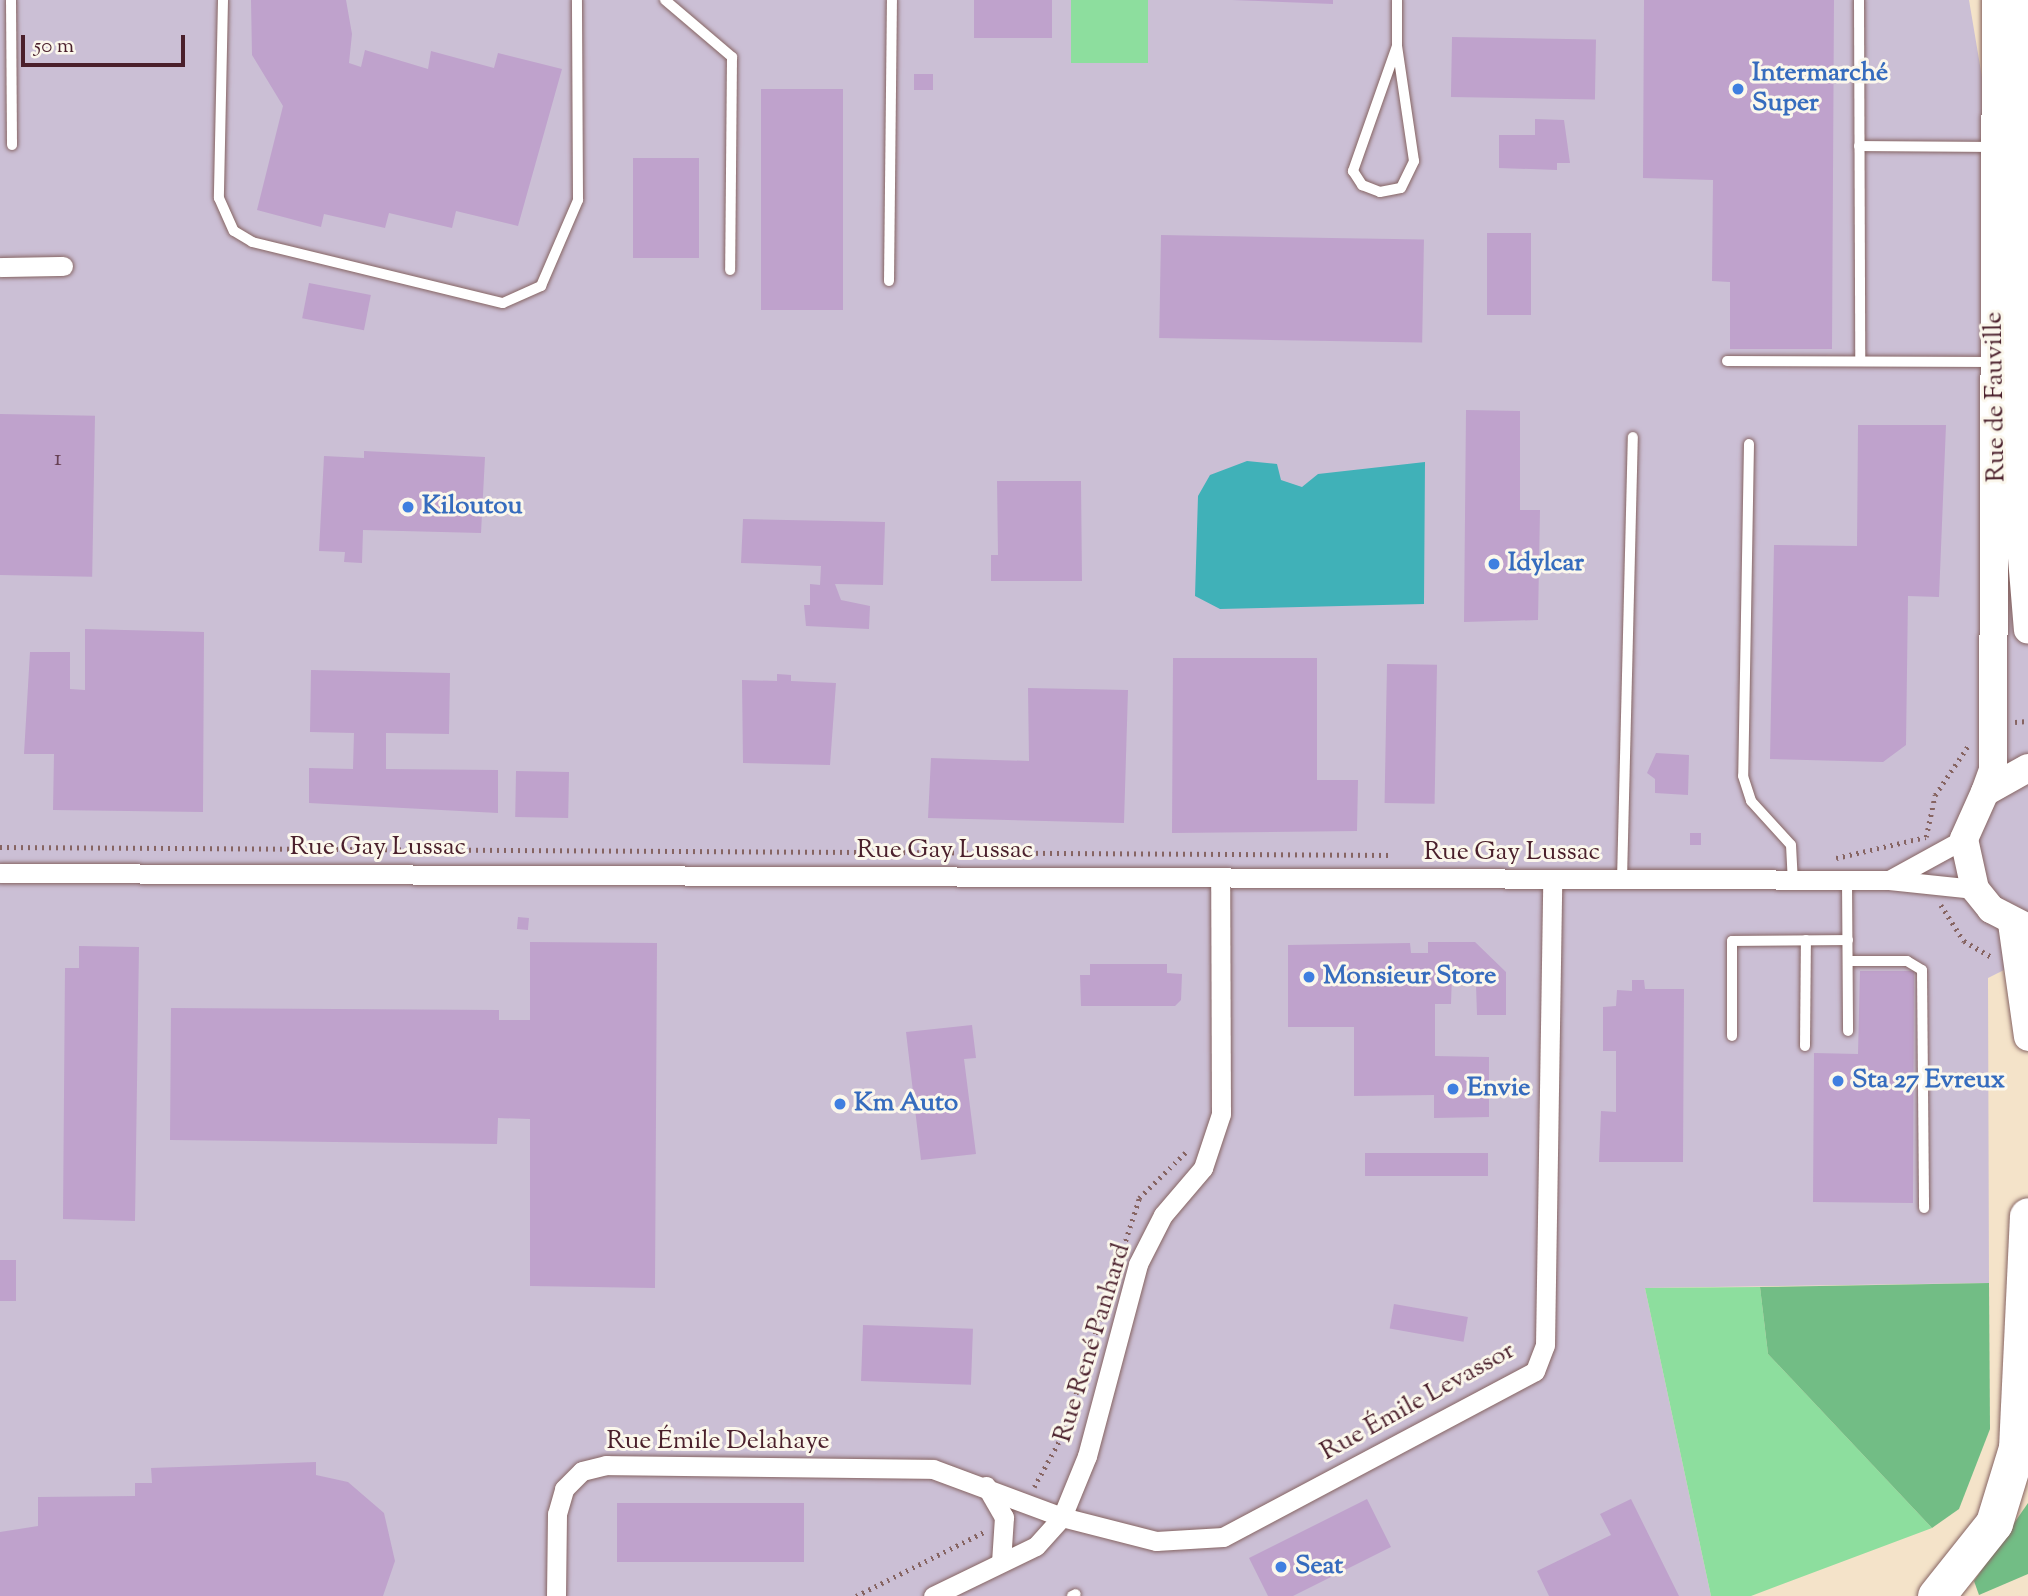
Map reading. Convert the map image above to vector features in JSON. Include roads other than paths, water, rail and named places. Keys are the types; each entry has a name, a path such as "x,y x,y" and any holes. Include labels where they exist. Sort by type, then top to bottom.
{"highway":[{"path":"1936,1596 1994,1523 2017,1448 2028,1216"}],"main road":[{"name":"Rue de Fauville","path":"1996,0 2028,630"},
{"name":"Rue de Fauville","path":"1964,839 1993,770 1995,363 2005,147 2016,0"},
{"path":"1985,792 2028,768"},
{"path":"1964,839 1975,889 2020,925 2020,968 2028,1037"}],"street":[{"path":"0,267 63,266"},
{"name":"Rue Gay Lussac","path":"1889,880 1964,839"},
{"name":"Rue Gay Lussac","path":"0,873 1889,880 1975,889"},
{"name":"Rue René Panhard","path":"933,1596 1036,1546 1062,1517 1087,1456 1138,1264 1163,1215 1203,1168 1221,1114 1220,878"},
{"name":"Rue Émile Levassor","path":"1062,1517 1156,1541 1223,1536 1535,1371 1545,1345 1552,879"},
{"name":"Rue Émile Delahaye","path":"556,1596 557,1514 564,1489 582,1471 606,1465 933,1469 985,1486 1062,1517"},
{"path":"985,1486 1003,1517 1001,1562"}],"lane":[{"path":"11,0 12,145"},
{"path":"223,0 219,198 234,231 252,242 503,303 541,286 578,200 577,0"},
{"path":"665,0 733,57 730,270"},
{"path":"889,281 892,0"},
{"path":"1396,46 1353,171 1362,186 1380,192 1401,188 1414,161 1396,46 1397,0"},
{"path":"1859,0 1860,361"},
{"path":"1859,146 2005,147"},
{"path":"1727,361 1995,363"},
{"path":"1622,880 1633,437"},
{"path":"1749,444 1744,776 1751,801 1784,832 1791,858 1793,881"},
{"path":"1847,880 1848,1031"},
{"path":"1805,1046 1806,940"},
{"path":"1732,1036 1732,941 1847,940"},
{"path":"1847,961 1907,961 1922,970 1924,1208"}],"water":[{"path":"1247,461 1277,464 1281,480 1302,487 1318,474 1425,462 1424,604 1220,609 1195,596 1198,496 1210,475"}],"place":[{"name":"Intermarché Super","path":"1738,89"},
{"name":"Kiloutou","path":"408,507"},
{"name":"Idylcar","path":"1494,564"},
{"name":"Monsieur Store","path":"1309,977"},
{"name":"Sta 27 Evreux","path":"1838,1081"},
{"name":"Envie","path":"1453,1089"},
{"name":"Km Auto","path":"840,1104"},
{"name":"Seat","path":"1281,1567"}]}
